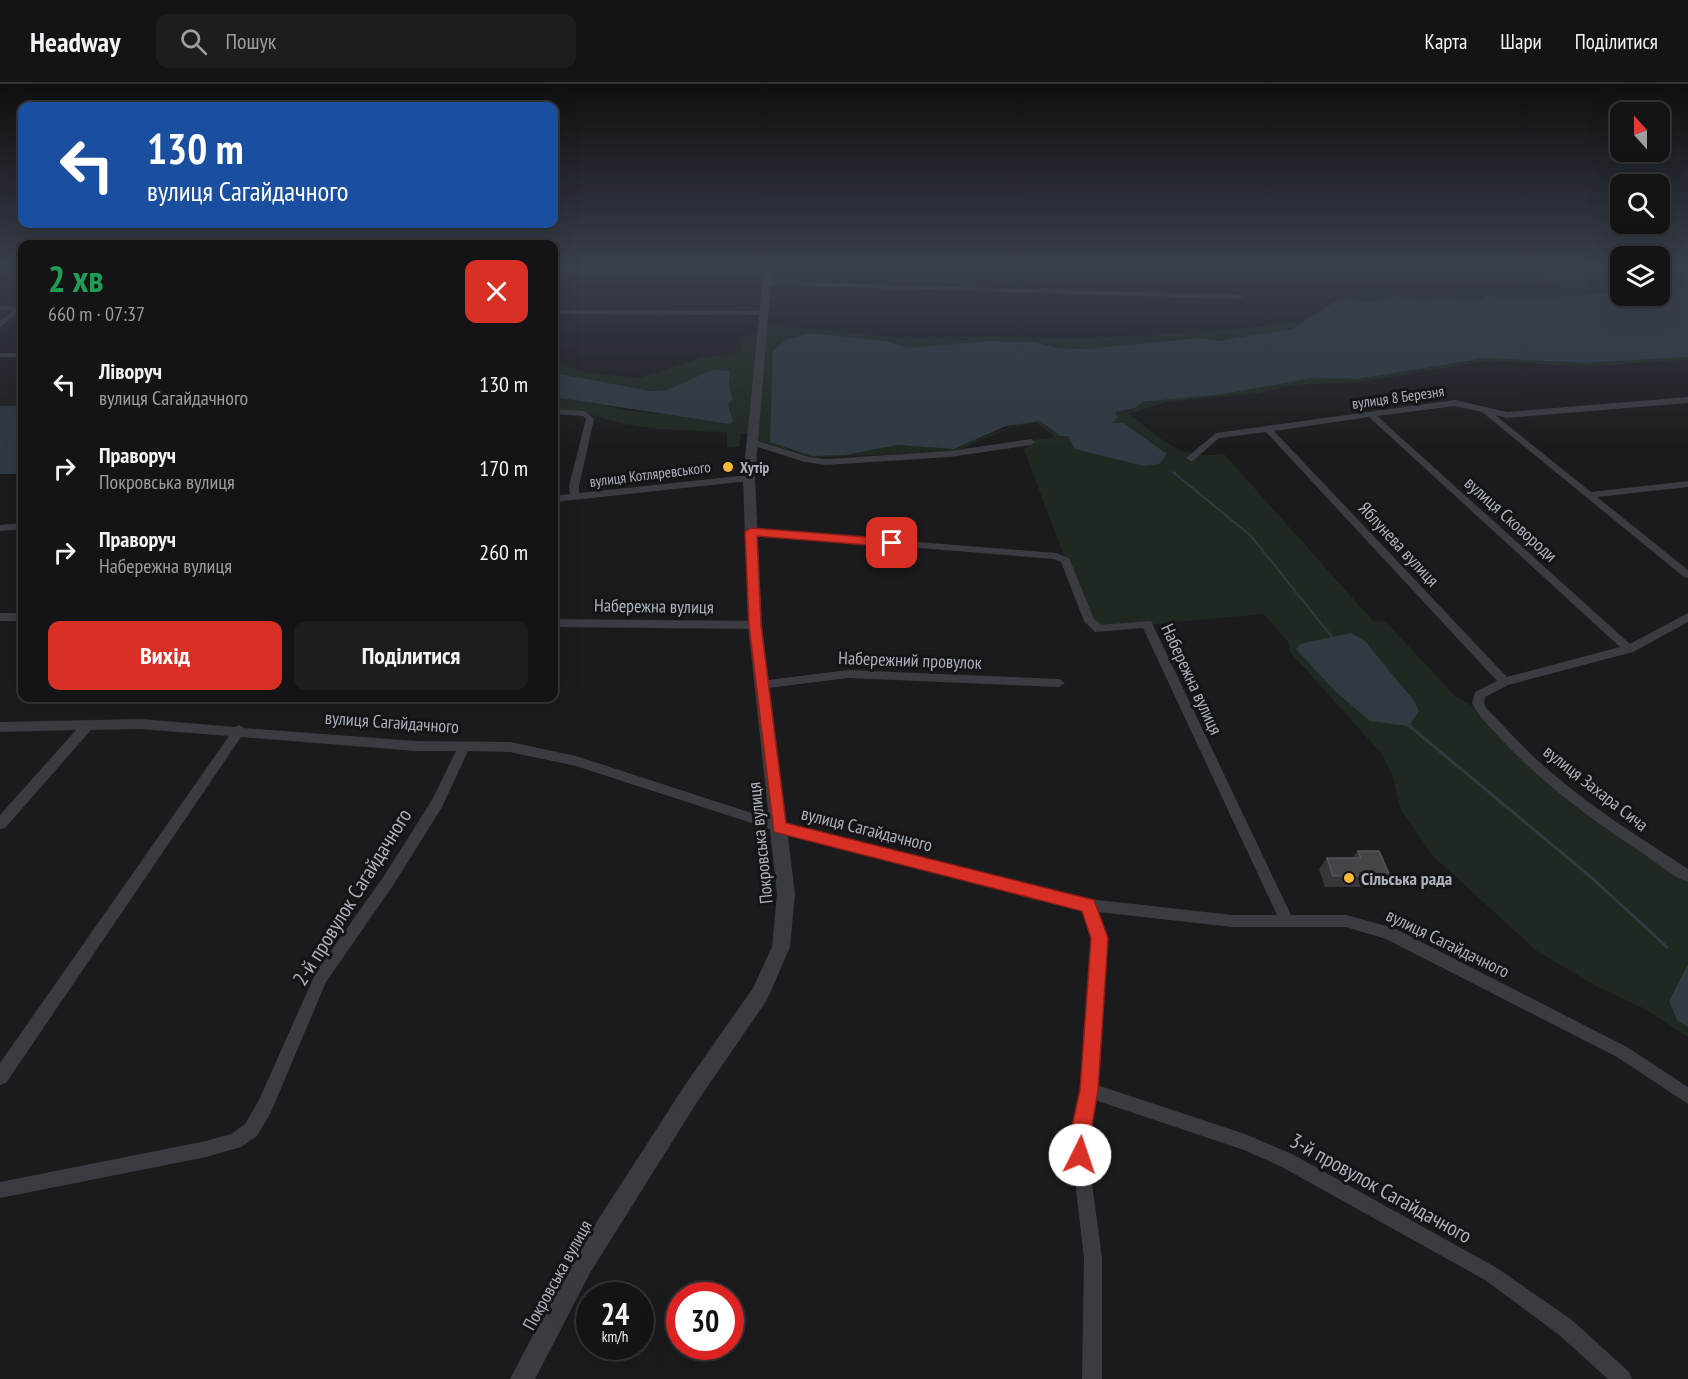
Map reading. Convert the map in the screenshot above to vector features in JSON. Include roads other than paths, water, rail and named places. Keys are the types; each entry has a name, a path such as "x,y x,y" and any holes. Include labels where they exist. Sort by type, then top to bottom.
{"street":[{"name":"Покровська вулиця","path":"522,1379 582,1265 769,978 782,946 786,913 779,827 755,625 749,478 762,328"},
{"path":"0,355 18,355"},
{"name":"вулиця 8 Березня","path":"1191,458 1216,436 1455,402 1507,415 1688,400"},
{"path":"1483,409 1688,575"},
{"path":"558,412 585,414 590,419 574,486 575,498"},
{"name":"вулиця Сковороди","path":"1371,414 1629,649"},
{"name":"Яблунева вулиця","path":"1268,429 1505,682"},
{"path":"751,442 808,460 826,462 950,454 1031,442"},
{"name":"вулиця Котляревського","path":"558,499 749,478"},
{"path":"1590,495 1688,484"},
{"path":"0,528 18,526"},
{"name":"Набережна вулиця","path":"751,532 1056,556 1065,560 1089,621 1099,629 1147,624 1286,920"},
{"path":"0,617 18,617"},
{"name":"вулиця Захара Сича","path":"1688,617 1629,649 1505,682 1479,695 1478,703 1482,711 1530,762 1633,841 1688,876"},
{"name":"Набережна вулиця","path":"558,623 755,625"},
{"name":"Набережний провулок","path":"761,685 848,674 1059,683"},
{"name":"вулиця Сагайдачного","path":"0,727 141,724 239,730 416,746 510,747 576,761 779,827 1089,905 1232,921 1346,921 1389,933 1622,1052 1688,1096"},
{"path":"0,824 88,725"},
{"path":"0,1077 239,730"},
{"name":"2-й провулок Сагайдачного","path":"0,1190 206,1149 235,1141 251,1130 265,1106 321,977 389,880 431,813 464,747"},
{"path":"1089,905 1100,938 1089,1090 1079,1146 1093,1258 1092,1379"},
{"name":"3-й провулок Сагайдачного","path":"1089,1090 1245,1142 1286,1160 1507,1284 1565,1328 1622,1379"}],"waterway":[{"path":"1173,472 1251,536 1332,637"},
{"path":"1407,724 1592,878 1667,947"}],"place":[{"name":"Хутір","path":"728,467"},
{"name":"Сільська рада","path":"1349,878"}]}
